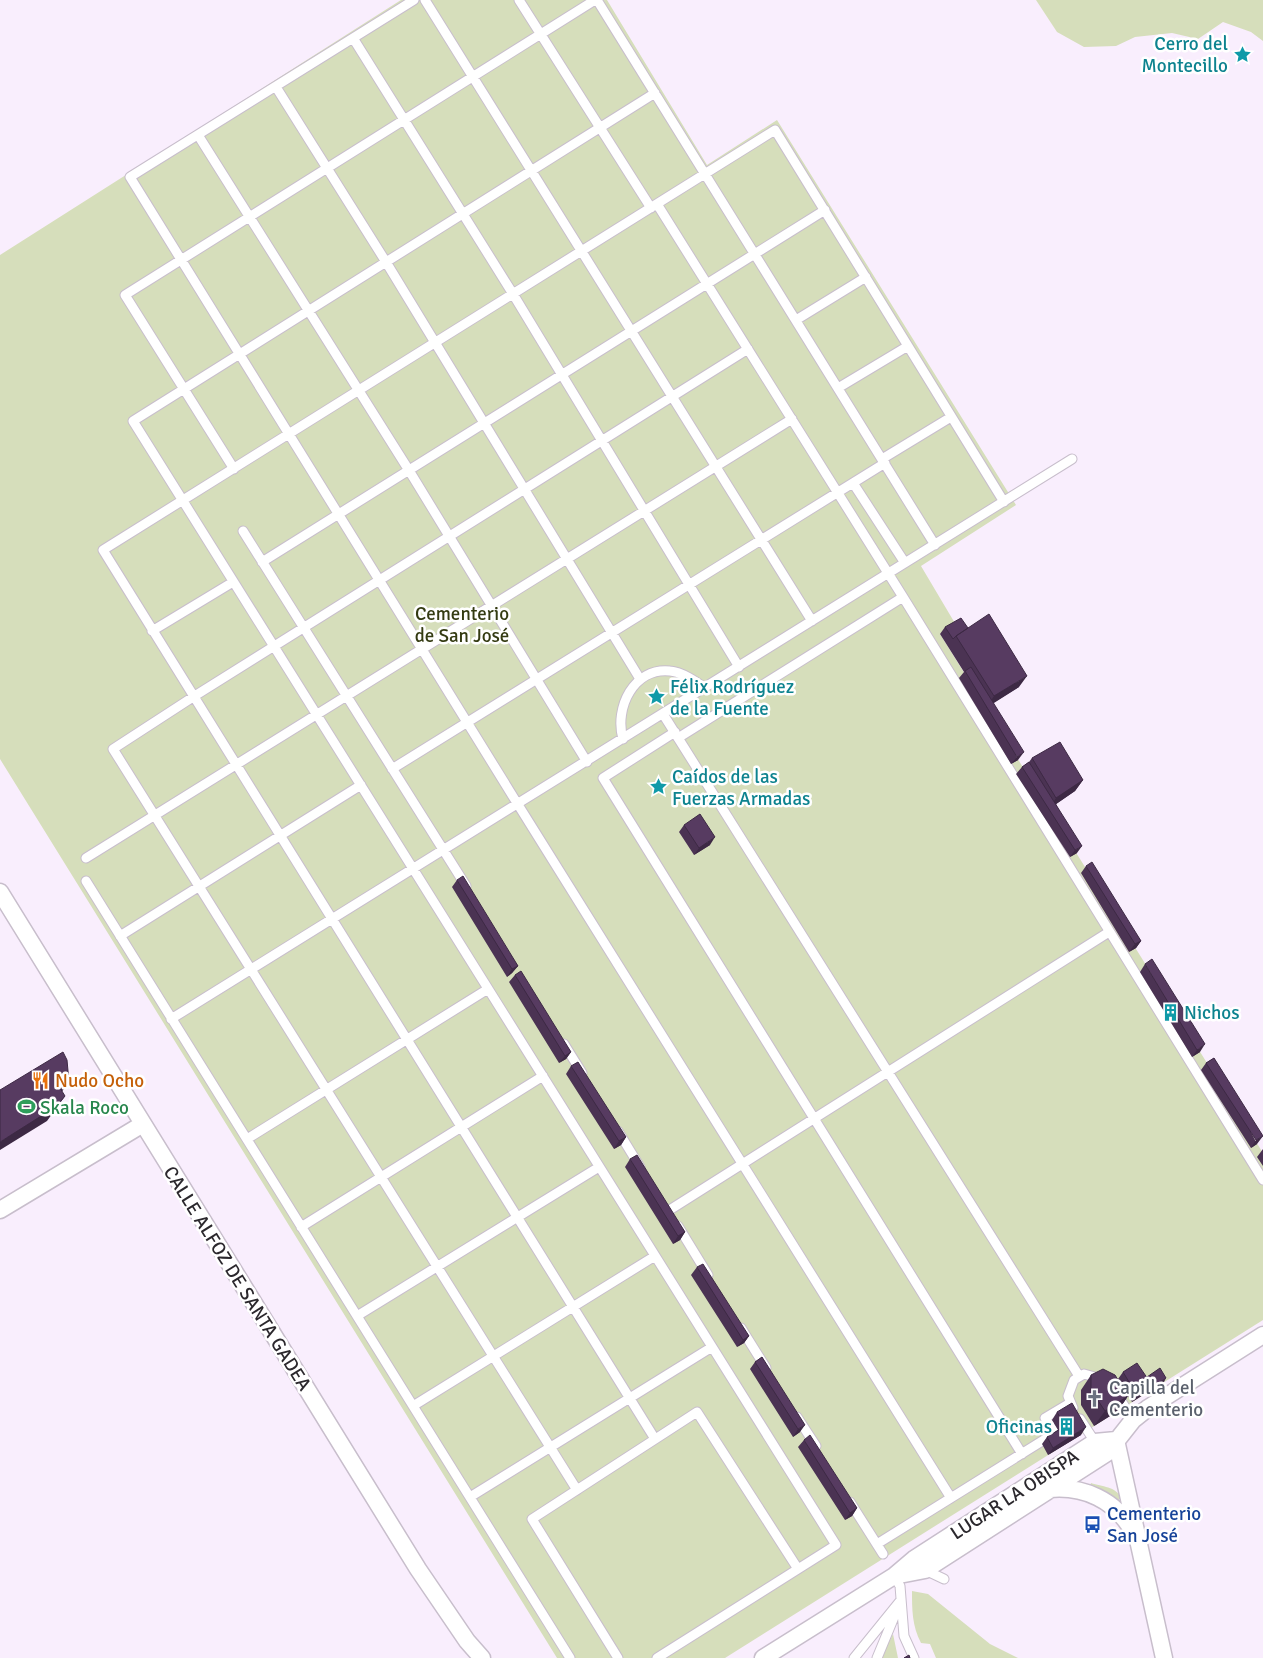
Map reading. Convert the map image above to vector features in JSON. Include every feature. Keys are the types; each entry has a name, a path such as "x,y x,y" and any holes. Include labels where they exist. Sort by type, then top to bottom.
{"street":[{"name":"CALLE ALFOZ DE SANTA GADEA","path":"0,892 418,1569 462,1634 482,1658"},
{"path":"0,1210 143,1124"},
{"path":"894,1576 924,1570 1107,1452 1133,1420 1148,1408 1263,1335"},
{"path":"1116,1440 1164,1658"},
{"name":"LUGAR LA OBISPA","path":"763,1658 780,1652 894,1576 914,1559 1095,1442 1116,1440"},
{"path":"1050,1489 1064,1488 1079,1491 1103,1500 1116,1508 1136,1536"}],"lane":[{"path":"414,0 130,177 517,803 951,1498"},
{"path":"424,0 812,621"},
{"path":"519,0 600,128 708,284 1263,1180"},
{"path":"234,469 125,295 326,167 596,0 935,545"},
{"path":"353,38 513,294 739,667"},
{"path":"276,87 386,262 640,679"},
{"path":"655,93 134,422 836,1545 657,1658"},
{"path":"655,1439 102,550 436,344 775,130 1004,502"},
{"path":"198,135 410,472 587,762"},
{"path":"262,562 410,472 824,210"},
{"path":"796,320 866,277"},
{"path":"838,388 908,346"},
{"path":"577,1490 113,749 748,349"},
{"path":"392,769 853,483 952,417"},
{"path":"86,858 792,419"},
{"path":"171,1019 1072,459"},
{"path":"853,483 905,563"},
{"path":"243,532 469,892"},
{"path":"152,631 233,582"},
{"path":"903,597 603,778 1022,1454"},
{"path":"623,739 620,729 623,708 628,695 640,679 654,673 671,671 685,676 705,688"},
{"path":"663,714 1078,1376"},
{"path":"120,936 360,785"},
{"path":"86,882 570,1658"},
{"path":"715,1285 666,1207 744,1164 1109,932"},
{"path":"246,1139 488,989"},
{"path":"559,1036 588,1083"},
{"path":"301,1227 543,1076"},
{"path":"613,1123 648,1179"},
{"path":"357,1316 599,1167"},
{"path":"413,1406 655,1256"},
{"path":"736,1319 770,1374"},
{"path":"470,1497 712,1347"},
{"path":"1095,1442 1070,1403 1069,1390 1078,1376 1091,1374 1112,1387 1133,1420"},
{"path":"877,1544 1055,1433 1046,1418 1070,1403"},
{"path":"790,1406 820,1453"},
{"path":"618,1658 532,1519 697,1412 798,1569"},
{"path":"845,1494 883,1554"},
{"path":"924,1570 944,1579"},
{"path":"894,1576 900,1586 904,1636 914,1658"},
{"path":"854,1658 901,1600"},
{"path":"877,1658 901,1600"}],"green space":[{"name":"Cementerio de San José","path":"401,0 607,0 707,165 777,120 1016,505 921,566 956,625 940,634 1263,1153 1263,1320 725,1658 557,1658 0,759 0,255"},
{"path":"1036,0 1263,0 1263,41 1251,32 1223,22 1198,39 1172,33 1135,37 1116,46 1084,47 1057,32"},
{"path":"1091,1483 1116,1491 1121,1498 1117,1501 1089,1488"},
{"path":"912,1591 928,1594 990,1644 1018,1658 936,1658 930,1644 921,1643 918,1637 913,1617"},
{"path":"893,1634 898,1658 881,1658"}],"building":[{"path":"989,614 1027,676 994,696 956,636"},
{"path":"961,618 968,628 953,639 945,627"},
{"path":"971,667 1024,752 1017,757 965,671"},
{"path":"1060,742 1083,780 1056,798 1032,758"},
{"path":"1029,762 1082,846 1075,850 1022,767"},
{"path":"700,814 715,837 699,848 684,825"},
{"path":"1092,862 1141,941 1135,944 1086,866"},
{"path":"463,876 518,966 512,969 457,880"},
{"path":"1152,959 1205,1044 1197,1050 1145,964"},
{"path":"521,971 571,1052 565,1056 515,975"},
{"name":"Skala Roco","path":"63,1052 67,1060 69,1082 60,1088 65,1096 57,1106 0,1142 0,1090"},
{"path":"1214,1058 1263,1136 1256,1140 1206,1063"},
{"path":"578,1062 626,1137 619,1141 571,1066"},
{"path":"637,1155 685,1232 678,1236 630,1159"},
{"path":"703,1264 749,1336 743,1340 697,1267"},
{"path":"762,1357 805,1425 798,1429 755,1362"},
{"path":"1137,1363 1152,1385 1137,1395 1123,1372"},
{"path":"1160,1368 1166,1378 1150,1389 1152,1385 1147,1377"},
{"path":"1103,1369 1115,1375 1128,1396 1105,1411 1091,1390 1091,1375"},
{"path":"1072,1403 1086,1427 1053,1448 1047,1437 1065,1426 1057,1412"},
{"path":"810,1435 857,1508 850,1513 804,1440"}],"place":[{"name":"Cerro del Montecillo","path":"1242,54"},
{"name":"Félix Rodríguez de la Fuente","path":"656,697"},
{"name":"Caídos de las Fuerzas Armadas","path":"658,787"},
{"name":"Nichos","path":"1170,1012"},
{"name":"Nudo Ocho","path":"41,1080"},
{"name":"Skala Roco","path":"26,1107"},
{"name":"Capilla del Cementerio","path":"1095,1398"},
{"name":"Oficinas","path":"1066,1426"},
{"name":"Cementerio San José","path":"1093,1524"}]}
